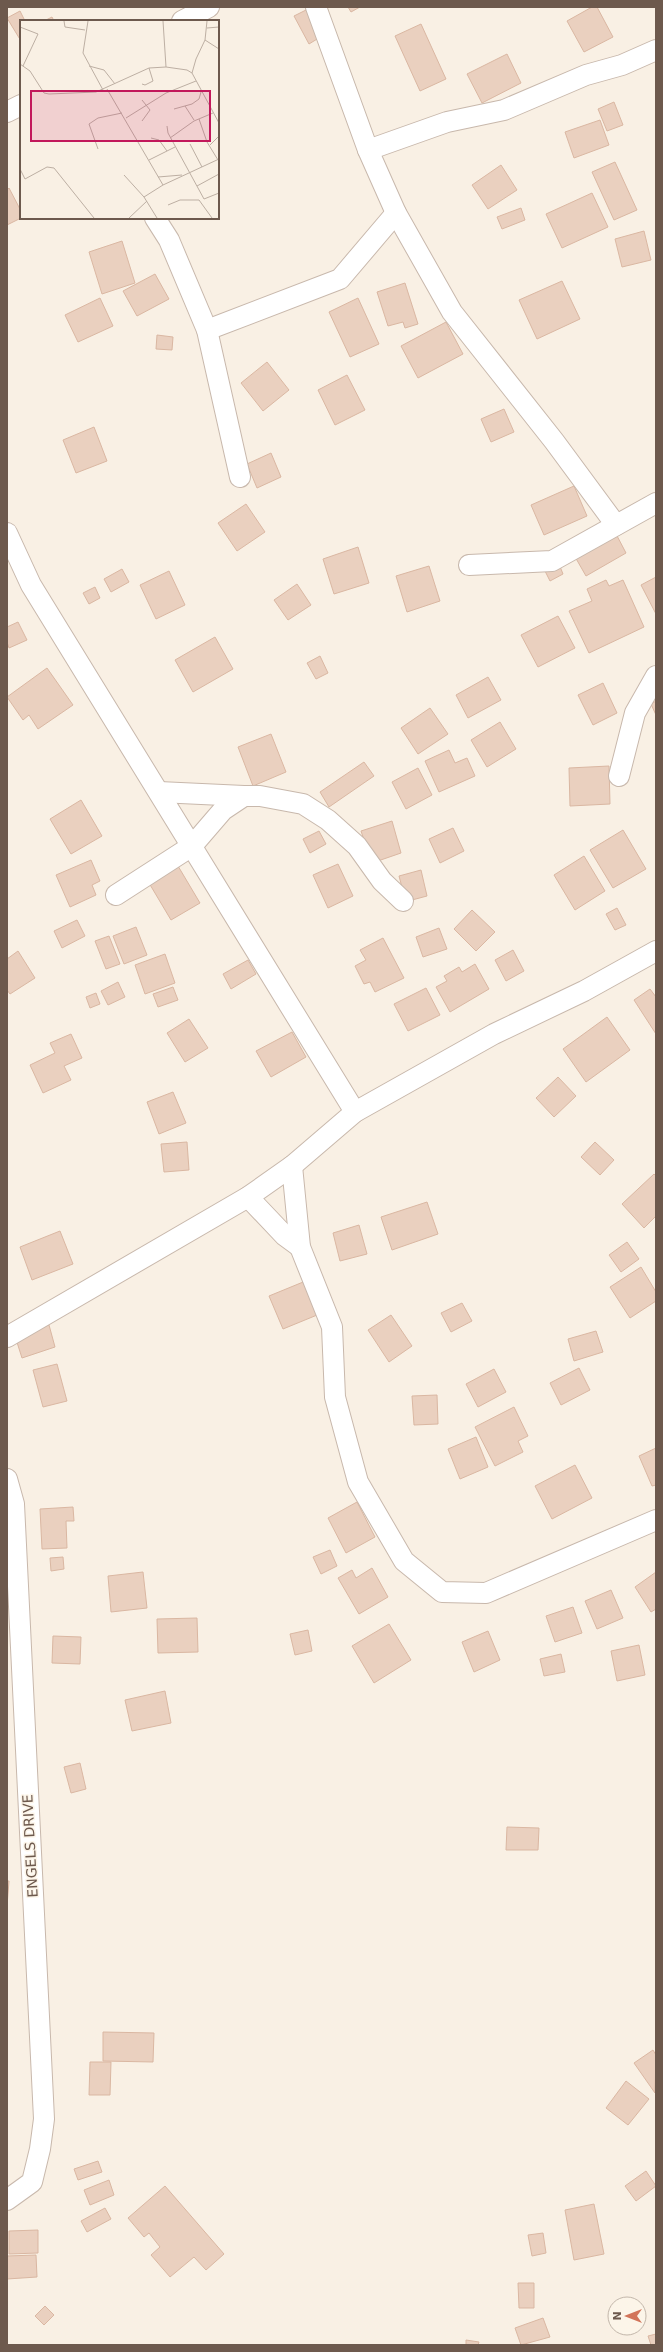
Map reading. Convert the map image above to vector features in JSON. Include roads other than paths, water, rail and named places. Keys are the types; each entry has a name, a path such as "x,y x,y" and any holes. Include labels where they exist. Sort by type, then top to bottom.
{"street":[{"path":"184,20 209,7"},
{"path":"316,7 368,150 396,213 452,312 554,441 616,525"},
{"path":"368,150 447,122 504,110 586,75 622,65 656,50"},
{"path":"7,112 20,106"},
{"path":"7,119 20,122"},
{"path":"207,330 340,279 396,213"},
{"path":"156,219 169,240 207,330 240,478"},
{"path":"469,565 552,561 656,503"},
{"path":"7,533 32,585 355,1112"},
{"path":"619,776 635,713 656,676"},
{"path":"159,792 260,796 303,804 328,820 357,846 382,882 403,901"},
{"path":"116,895 192,846 223,810 244,796"},
{"path":"7,1337 248,1197 292,1166 355,1112 494,1034 584,991 656,951"},
{"path":"292,1166 300,1247 332,1327 335,1397 358,1482 404,1561 442,1592 486,1593 656,1520"},
{"path":"248,1197 285,1236 300,1247"},
{"name":"ENGELS DRIVE","path":"7,1479 14,1504 44,2119 40,2149 32,2182 7,2200"}]}
